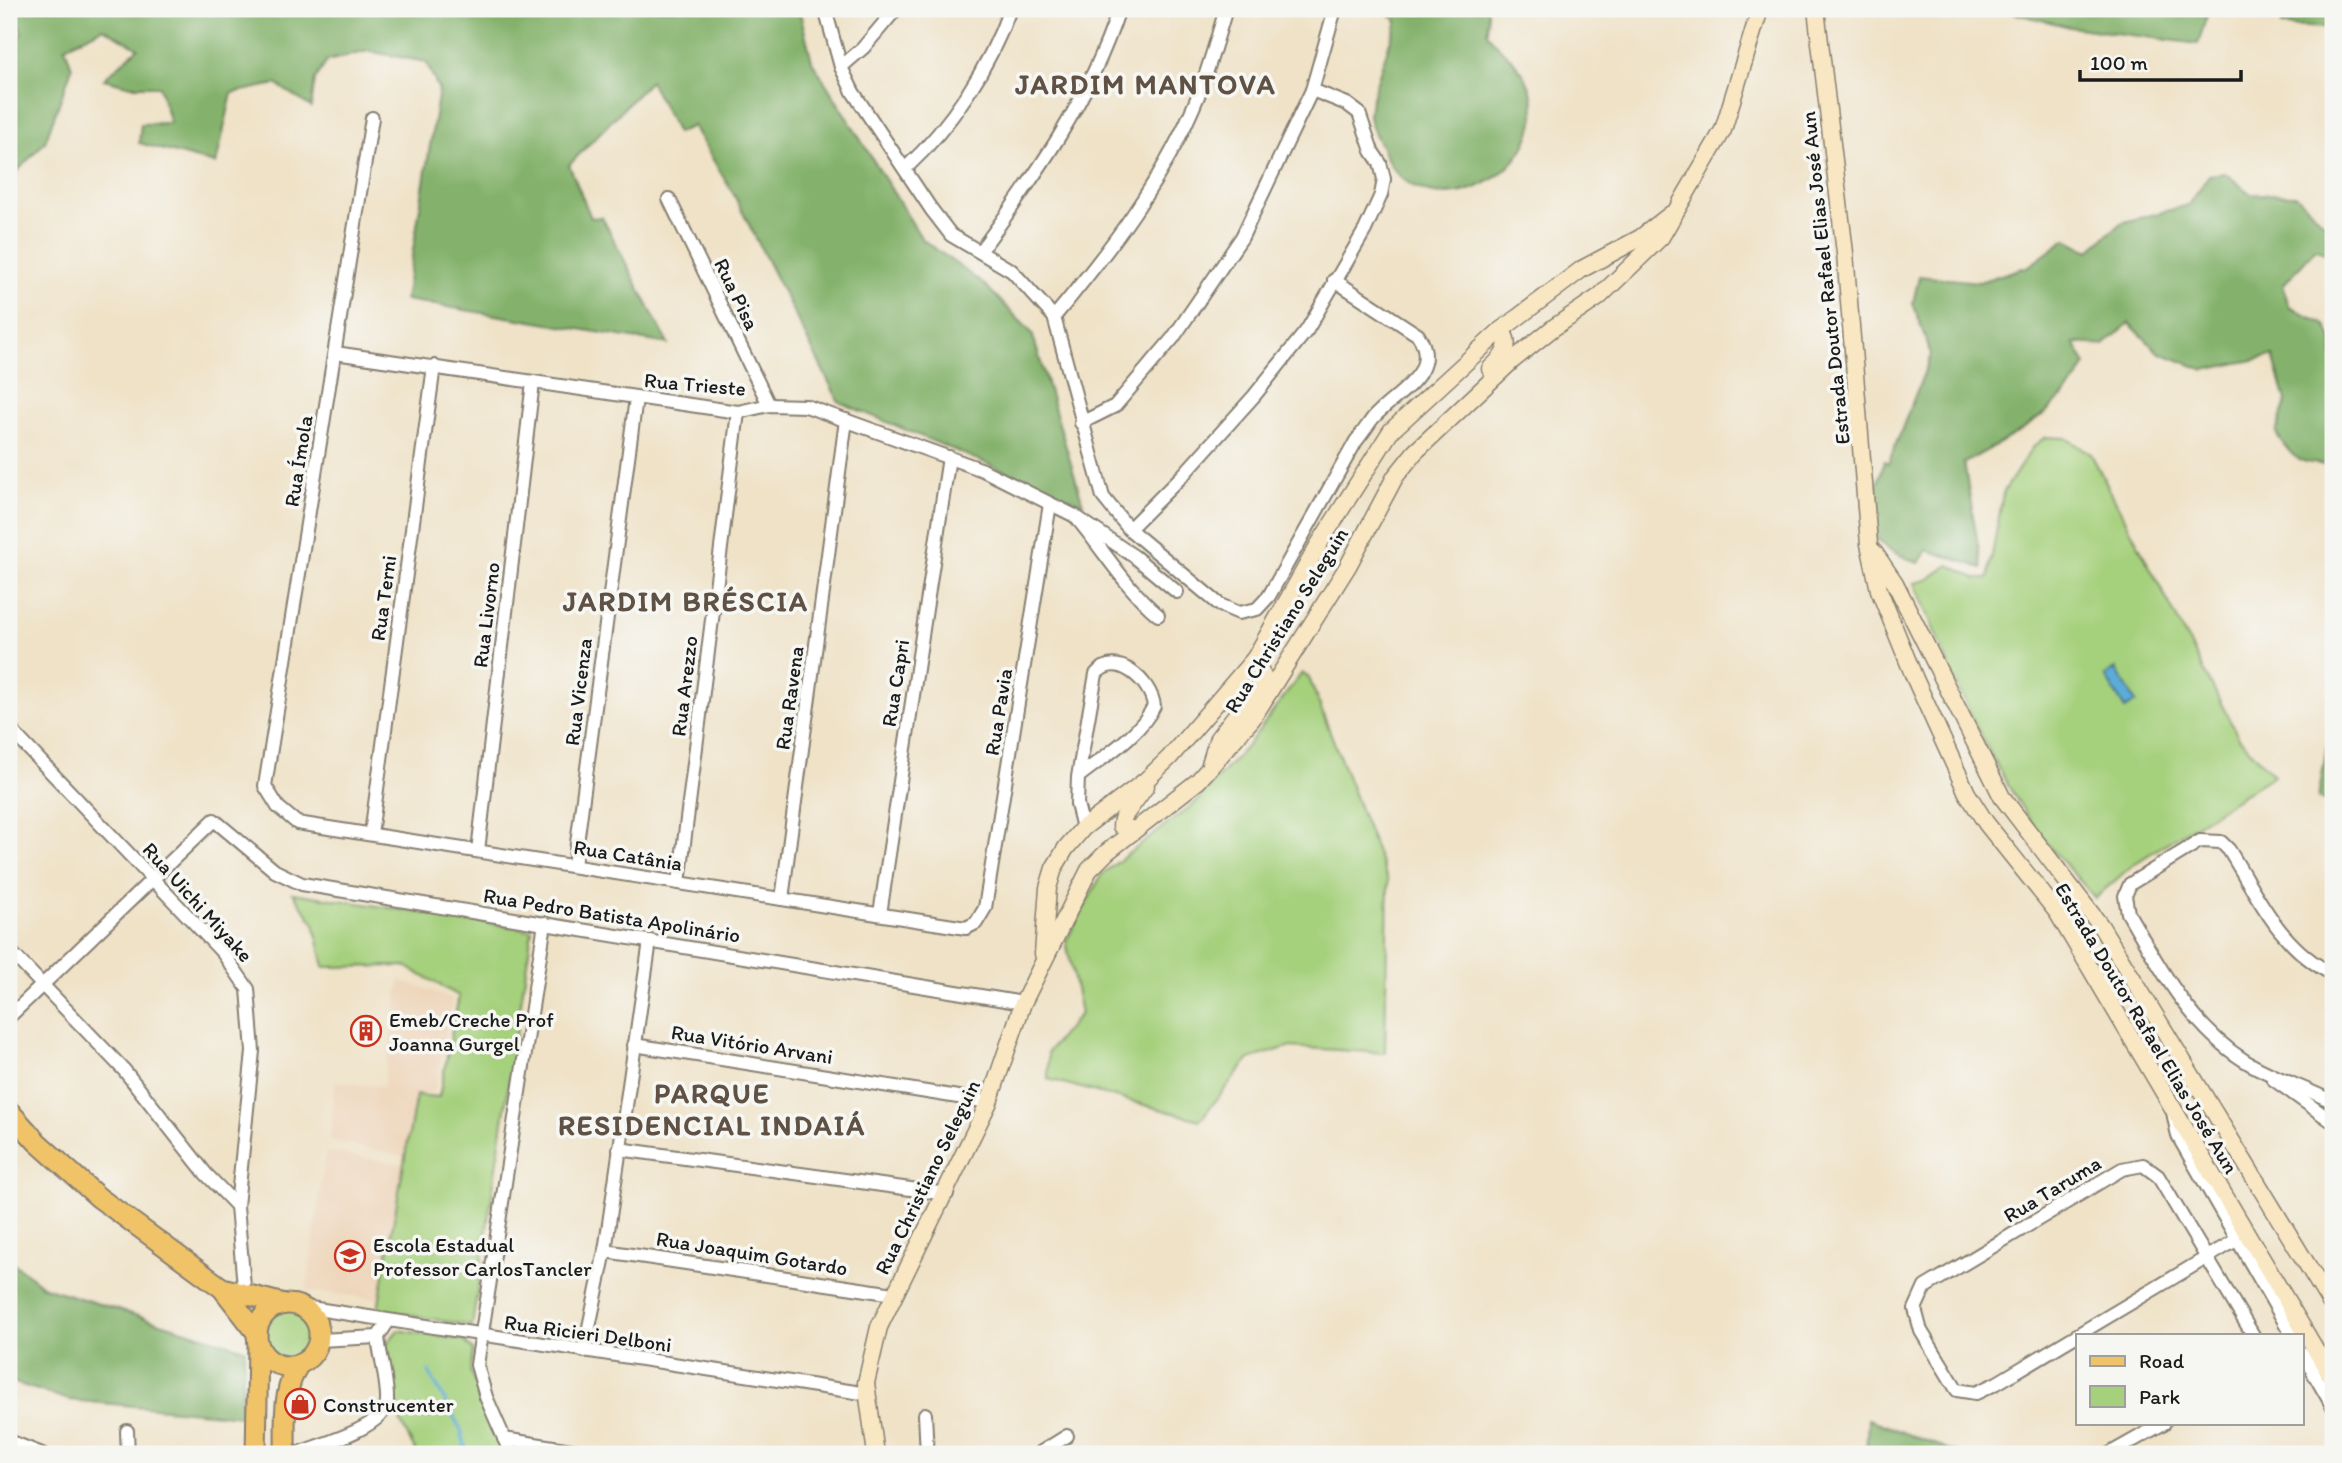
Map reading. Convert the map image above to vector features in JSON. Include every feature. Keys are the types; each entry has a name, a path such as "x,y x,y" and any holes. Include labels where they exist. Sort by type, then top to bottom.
{"main road":[{"name":"Rua Christiano Seleguin","path":"876,1454 867,1394 870,1357 894,1294 947,1194 989,1102 1023,1003 1042,960 1089,870 1134,830 1198,781 1266,700 1348,566 1395,477 1483,387 1553,328 1599,298 1661,237 1681,207 1723,130 1760,9"},
{"name":"Estrada Doutor Rafael Elias José Aun","path":"1816,9 1846,266 1869,544 1879,590 1915,679 1967,793 1986,823 2057,912 2333,1378"},
{"path":"1042,960 1044,908 1051,878 1066,848 1083,828 1146,780 1206,717 1255,658 1366,466 1391,431 1501,330 1582,269 1640,238 1681,207"},
{"path":"1483,387 1487,372 1504,356 1506,337 1501,330"},
{"path":"1440,384 1444,405 1451,417"},
{"name":"Estrada Doutor Rafael Elias José Aun","path":"1869,544 1895,583 2003,797 2100,925 2333,1307"},
{"path":"1209,770 1218,738 1264,679 1255,658"},
{"path":"1134,830 1121,826 1122,819 1146,790 1146,780"},
{"path":"2147,1061 2174,1045"},
{"path":"9,1111 37,1142 98,1197 222,1288 244,1303 304,1307 317,1322 319,1340 315,1352 299,1364 289,1380 286,1392 285,1454"},
{"path":"244,1303 257,1338 269,1360 289,1366 299,1364"},
{"path":"256,1454 257,1338 265,1314 284,1304"}],"street":[{"path":"825,9 841,68 853,92 951,235 981,250 1012,271 1054,317 1102,497 1129,529 1220,605 1239,613 1257,609 1269,596 1356,441 1373,418 1422,372 1426,360 1426,346 1418,335 1334,281"},
{"path":"841,68 863,48 896,9"},
{"path":"906,168 935,141 979,73 1010,9"},
{"path":"981,250 1079,107 1119,9"},
{"path":"1054,317 1109,250 1169,155 1198,97 1226,9"},
{"path":"1082,423 1115,406 1172,338 1242,237 1312,90 1335,9"},
{"path":"1129,529 1183,475 1254,396 1307,330 1381,195 1384,179 1380,163 1356,108 1312,90"},
{"name":"Rua Ímola","path":"278,807 265,786 372,118"},
{"name":"Rua Pisa","path":"670,199 769,405"},
{"name":"Rua Trieste","path":"335,353 738,411 769,405 806,406 949,457 1051,503 1135,557 1177,592"},
{"name":"Rua Terni","path":"371,834 434,366"},
{"name":"Rua Livorno","path":"478,851 533,382"},
{"name":"Rua Vicenza","path":"574,866 636,398"},
{"name":"Rua Arezzo","path":"678,883 738,411"},
{"name":"Rua Ravena","path":"782,899 846,420"},
{"name":"Rua Capri","path":"880,914 949,457"},
{"name":"Rua Pavia","path":"976,923 985,908 993,865 1051,503"},
{"name":"Rua Trieste","path":"1074,516 1111,559 1132,593 1158,615"},
{"path":"1078,777 1111,751 1149,715 1154,706 1149,689 1122,665 1112,663 1103,666 1096,674 1078,777 1077,804 1083,828"},
{"name":"Rua Uichi Miyake","path":"9,728 223,953 248,989 253,1051 237,1206 244,1303"},
{"path":"1083,747 1100,752 1111,751"},
{"name":"Rua Catânia","path":"278,807 298,823 966,928 976,923"},
{"name":"Rua Pedro Batista Apolinário","path":"152,878 214,820 275,871 302,884 1023,1003"},
{"path":"2333,974 2308,960 2291,946 2230,850 2221,842 2200,841 2130,884 2125,897 2129,913 2183,1002 2227,1049 2268,1073 2333,1102"},
{"path":"9,1017 152,878"},
{"path":"511,1454 486,1396 477,1365 545,923"},
{"path":"584,1351 605,1251 650,941"},
{"path":"9,950 124,1070 206,1174 237,1206"},
{"name":"Rua Vitório Arvani","path":"634,1045 989,1102"},
{"path":"2268,1073 2333,1122"},
{"path":"2173,1108 2178,1136 2291,1334"},
{"path":"619,1149 947,1194"},
{"name":"Rua Taruma","path":"2076,1335 1976,1394 1957,1390 1920,1331 1915,1309 1926,1287 2122,1169 2143,1165 2158,1176 2252,1334"},
{"path":"2206,1258 2236,1240"},
{"name":"Rua Joaquim Gotardo","path":"605,1251 894,1294"},
{"name":"Rua Taruma","path":"2077,1334 2206,1258"},
{"name":"Rua Ricieri Delboni","path":"304,1307 387,1323 867,1394"},
{"path":"295,1454 362,1428 380,1415 387,1402 378,1337 387,1323"},
{"path":"319,1340 378,1337"},
{"path":"2304,1356 2333,1407"},
{"path":"925,1414 927,1454"},
{"path":"2109,1454 2162,1424"},
{"path":"127,1431 128,1454"},
{"path":"1038,1454 1067,1436"},
{"path":"504,1439 596,1454"},
{"path":"9,1441 42,1454"},
{"path":"2132,1443 2139,1454"}],"shaded area":[{"path":"400,980 453,999 434,1092 416,1095 406,1157 330,1140 335,1081 383,1087"},
{"name":"Escola Estadual Professor CarlosTancler","path":"326,1152 404,1164 381,1299 306,1291"}],"green space":[{"path":"9,9 799,9 812,61 922,239 986,286 1032,333 1083,504 839,402 734,195 693,126 677,133 650,81 569,165 591,218 602,217 668,344 405,300 439,90 426,62 368,51 327,61 315,80 311,107 276,84 232,93 216,164 139,143 141,124 170,123 159,86 131,86 104,79 138,48 103,28 65,47 72,68 45,142 9,180 9,45 22,34 16,17 9,14"},
{"path":"1384,9 1488,9 1487,33 1525,77 1534,109 1528,139 1511,164 1486,183 1457,193 1428,192 1402,178 1382,148 1369,113 1397,21"},
{"path":"1997,9 2209,9 2198,44 2070,27"},
{"path":"2283,9 2333,9 2333,28 2281,26"},
{"path":"2225,173 2251,194 2296,195 2324,223 2333,227 2333,258 2316,248 2283,285 2289,307 2326,325 2333,340 2333,465 2313,464 2299,459 2288,450 2276,433 2286,401 2273,356 2204,370 2158,352 2129,323 2104,345 2074,343 2086,365 2062,397 2032,423 1964,463 1982,568 1927,550 1919,563 1883,545 1874,535 1871,524 1874,497 1884,461 1888,464 1931,355 1913,303 1919,276 1979,282 2029,266 2066,239 2089,251 2121,223 2189,205 2209,175"},
{"path":"2045,437 2066,438 2091,454 2239,738 2274,775 2134,864 2095,898 2037,830 1996,764 1953,674 1915,583 1927,580 1949,565 1977,579 1988,579 2003,493 2032,448"},
{"path":"1302,673 1309,678 1388,881 1385,1053 1288,1047 1249,1059 1200,1120 1048,1079 1048,1052 1081,1013 1066,941 1102,874 1195,803 1247,746"},
{"path":"2333,712 2333,801 2318,799"},
{"path":"293,893 532,930 472,1326 378,1309 416,1095 439,1097 459,996 405,966 324,967 314,923"},
{"path":"9,1260 44,1287 245,1349 240,1416 69,1400 9,1381"},
{"path":"290,1309 308,1316 315,1334 308,1352 290,1359 272,1352 265,1334 272,1316"},
{"path":"398,1330 463,1340 473,1350 470,1372 506,1454 417,1454 393,1407 386,1344"},
{"path":"1868,1419 1961,1454 1866,1454"}],"water":[{"path":"2116,669 2136,702 2125,709 2105,676"}],"waterway":[{"path":"429,1372 461,1430 467,1454"}],"place":[{"name":"Emeb/Creche Prof Joanna Gurgel","path":"366,1031"},
{"name":"Escola Estadual Professor CarlosTancler","path":"350,1256"},
{"name":"Construcenter","path":"300,1404"}],"district":[{"name":"JARDIM MANTOVA","path":"1146,84"},
{"name":"JARDIM BRÉSCIA","path":"686,601"},
{"name":"PARQUE RESIDENCIAL INDAIÁ","path":"712,1109"}]}
